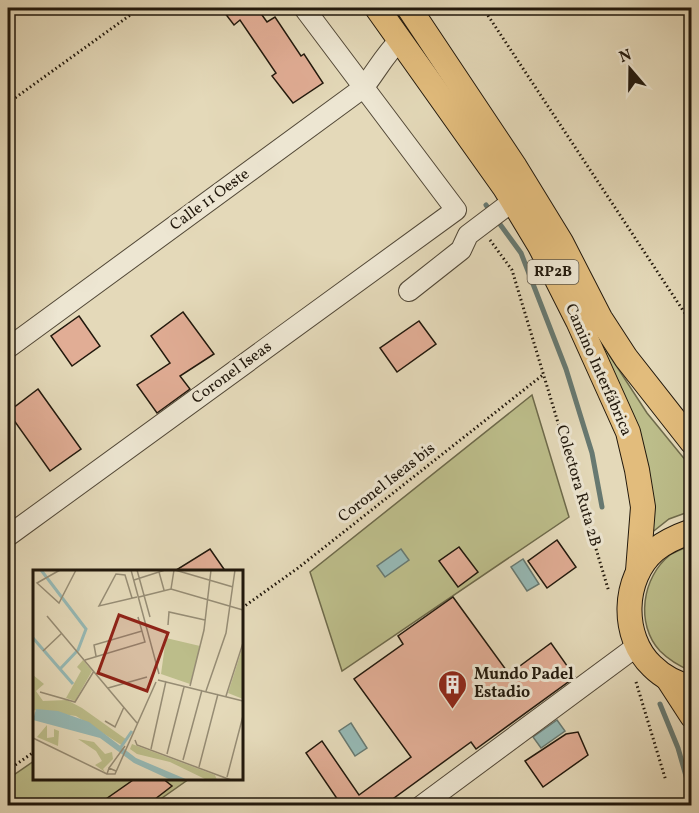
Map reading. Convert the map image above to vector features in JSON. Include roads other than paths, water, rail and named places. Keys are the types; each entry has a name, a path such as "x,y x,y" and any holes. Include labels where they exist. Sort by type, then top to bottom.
{"main road":[{"name":"Camino Interfábrica","path":"377,8 487,161 540,246 578,321 628,432 637,470 642,507 638,571 630,595 629,621 637,645 650,665 668,680 692,717"},
{"name":"Camino Interfábrica","path":"408,8 515,167 561,242 600,318 627,358 692,442"},
{"name":"Camino Interfábrica","path":"638,571 653,551 673,537 692,531"},
{"name":"Camino Interfábrica","path":"668,680 692,688"}],"street":[{"path":"303,8 363,88"},
{"name":"Calle 11 Oeste","path":"8,348 363,88 387,53 400,40"},
{"name":"Coronel Iseas","path":"8,536 456,210 363,88"},
{"path":"409,291 461,250 468,235 513,201"},
{"path":"421,806 637,645"}],"water":[{"path":"401,549 409,560 385,577 377,566"},
{"path":"523,559 539,584 527,591 511,567"},
{"path":"557,720 565,731 541,748 533,737"},
{"path":"351,723 367,748 355,756 339,731"}],"waterway":[{"path":"486,205 521,253 566,369 592,453 602,507"},
{"path":"660,704 678,748 692,797"}],"place":[{"name":"Mundo Padel Estadio","path":"453,710"}]}
